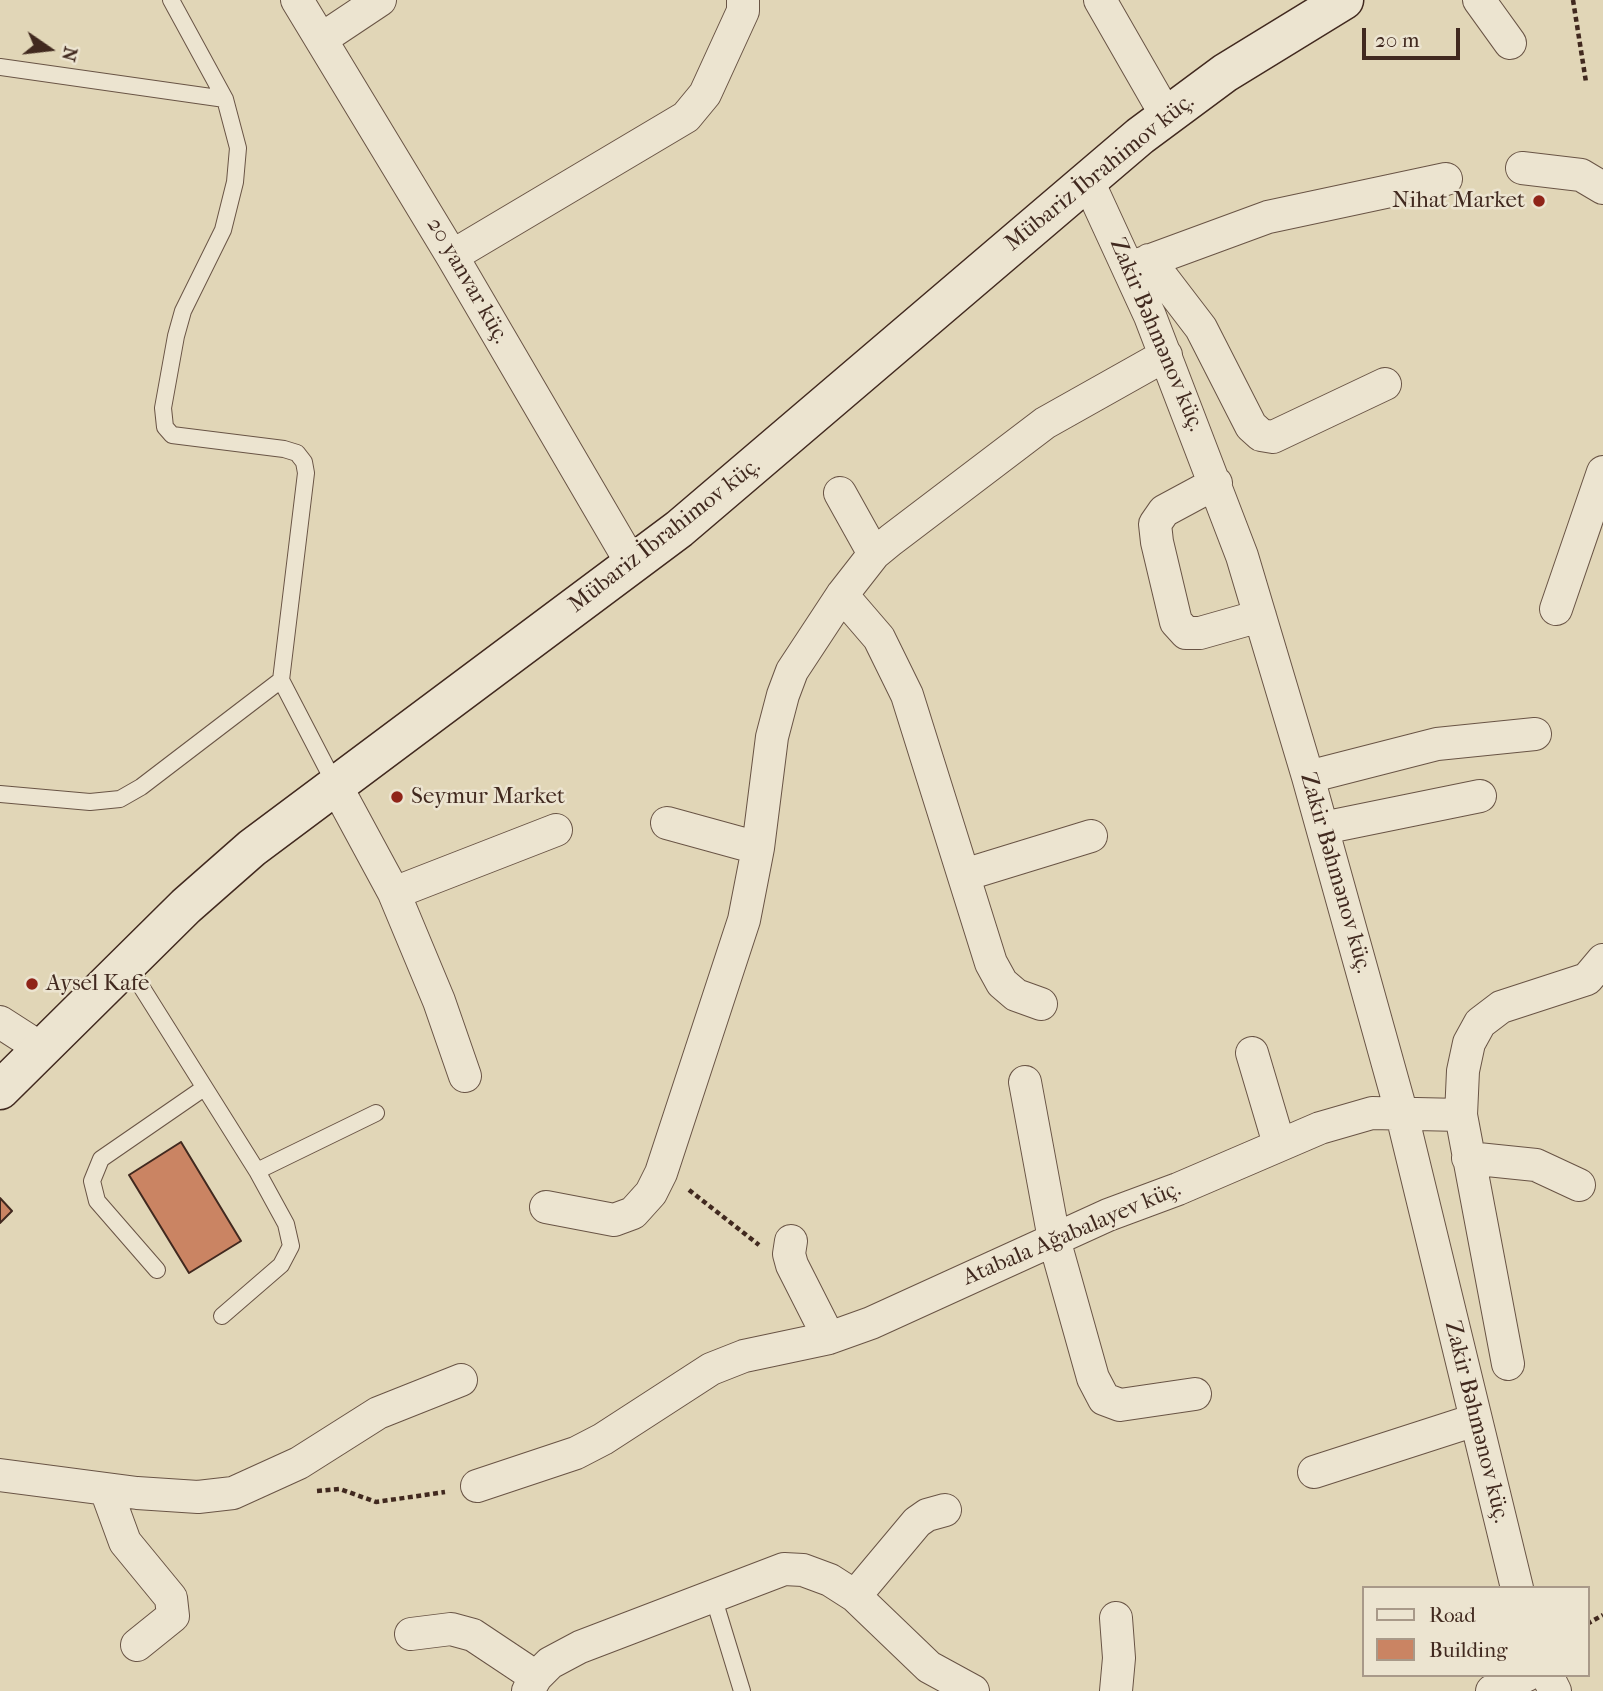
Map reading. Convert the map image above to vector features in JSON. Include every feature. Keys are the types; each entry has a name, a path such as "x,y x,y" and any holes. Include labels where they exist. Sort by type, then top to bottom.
{"street":[{"name":"20 yanvar küç.","path":"297,0 323,38 632,564"},
{"path":"323,38 380,0"},
{"path":"452,256 686,117 705,94 743,11 743,0"},
{"path":"1100,0 1167,115"},
{"name":"Mübariz İbrahimov küç.","path":"0,1090 127,964 252,848 725,492 1087,179 1167,115 1225,73 1344,0"},
{"path":"1479,0 1510,44"},
{"path":"1522,167 1581,175 1603,188"},
{"name":"Zakir Bəhmənov küç.","path":"1087,179 1139,264 1166,355 1216,483 1260,616 1323,828 1401,1111 1516,1586"},
{"path":"1385,384 1273,437 1262,435 1251,426 1201,328 1139,264 1268,217 1446,179"},
{"path":"546,1207 614,1220 634,1213 651,1193 661,1173 744,920 758,848 772,737 783,695 792,671 842,594 874,554 1045,423 1166,355"},
{"path":"1556,609 1603,472"},
{"path":"1216,483 1164,511 1155,524 1176,622 1186,632 1200,633 1260,616"},
{"path":"840,493 874,554"},
{"path":"842,594 879,638 894,663 907,695 990,963 1002,983 1016,995 1041,1004"},
{"path":"1308,777 1437,744 1535,734"},
{"path":"335,783 394,893 439,1001 465,1076"},
{"path":"1323,828 1480,796"},
{"path":"667,823 758,848"},
{"path":"394,893 556,830"},
{"path":"964,876 1091,836"},
{"path":"1508,1364 1461,1115 1463,1071 1469,1044 1480,1023 1501,1007 1587,979 1603,960"},
{"path":"0,1022 42,1049"},
{"path":"1252,1053 1279,1144"},
{"path":"1025,1082 1054,1239 1093,1378 1104,1399 1119,1405 1195,1394"},
{"name":"Atabala Ağabalayev küç.","path":"477,1486 576,1452 603,1439 711,1368 744,1356 829,1338 871,1324 1054,1239 1279,1144 1372,1113 1401,1111 1461,1115"},
{"path":"1468,1158 1536,1165 1579,1185"},
{"path":"790,1247 829,1338"},
{"path":"0,1475 106,1490 198,1497 233,1493 263,1481 378,1413 461,1380"},
{"path":"1314,1472 1475,1420"},
{"path":"106,1490 125,1542 172,1598 173,1616 137,1645"},
{"path":"855,1596 917,1522 927,1515 945,1510"},
{"path":"411,1634 451,1629 473,1635 532,1684 550,1663 580,1647 784,1569 803,1570 830,1580 855,1596 929,1667 973,1691"},
{"path":"1116,1618 1119,1658 1116,1691"},
{"path":"1492,1691 1523,1677"}],"lane":[{"path":"171,0 225,99 238,148 235,182 223,230 183,311 176,335 163,408 165,427 172,435 284,449 297,453 304,462 306,473 281,680 335,783"},
{"path":"0,67 225,99"},
{"path":"0,794 90,802 120,799 141,787 281,680"},
{"path":"127,964 257,1171 286,1224 291,1246 281,1265 222,1316"},
{"path":"157,1270 97,1201 92,1181 101,1159 204,1088"},
{"path":"257,1171 376,1113"},
{"path":"713,1596 742,1691"}],"path":[{"path":"1573,0 1586,82"},
{"path":"661,1173 684,1186 766,1251 790,1247"},
{"path":"263,1481 290,1492 340,1489 376,1502 477,1486"}],"building":[{"path":"181,1142 241,1241 189,1273 129,1175"},
{"path":"0,1198 12,1211 0,1223"}],"place":[{"name":"Nihat Market","path":"1539,201"},
{"name":"Seymur Market","path":"397,797"},
{"name":"Aysel Kafe","path":"32,984"}]}
